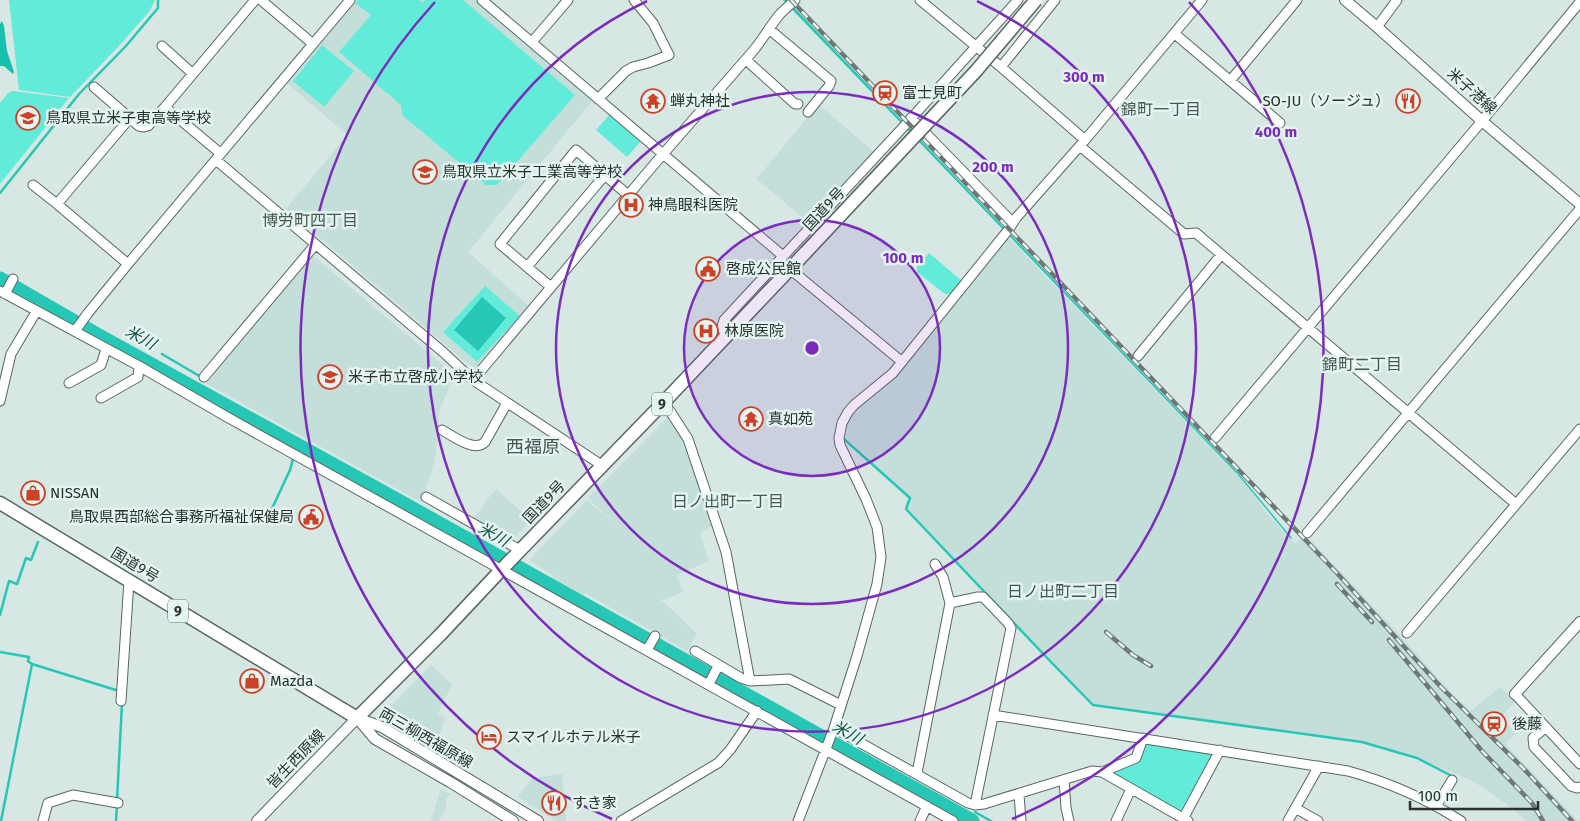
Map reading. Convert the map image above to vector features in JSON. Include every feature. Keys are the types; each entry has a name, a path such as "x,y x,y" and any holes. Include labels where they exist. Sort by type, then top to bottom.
{"highway":[{"name":"国道9号","path":"0,503 357,718 440,635 502,568 603,466 726,337 976,71 1036,0"}],"main road":[{"name":"米子港線","path":"1345,0 1482,121 1580,204"},
{"path":"1515,694 1580,622"},
{"name":"皆生西原線","path":"257,821 357,718"},
{"name":"両三柳西福原線","path":"357,718 375,739 513,821"},
{"name":"両三柳西福原線","path":"357,718 382,727 538,821"}],"street":[{"path":"94,87 129,119 139,126 146,127 256,0"},
{"path":"261,0 313,44"},
{"path":"76,330 128,264 350,0"},
{"path":"482,0 783,256"},
{"path":"532,42 568,0"},
{"path":"598,99 633,66 648,63 669,55 653,23 634,0"},
{"path":"473,380 628,195 746,60 766,36 781,13 795,0"},
{"path":"920,0 1001,67 1184,234 1196,233 1516,504"},
{"path":"726,337 722,327 724,320 976,48 1018,0"},
{"path":"1001,67 1055,0"},
{"path":"798,821 832,732 857,656 877,584 881,557 877,527 840,445 840,429 848,412 893,373 1008,229 1083,143 1202,0"},
{"path":"1230,81 1297,0"},
{"path":"1377,27 1397,0"},
{"path":"1215,438 1580,2"},
{"path":"769,29 831,81 808,112"},
{"path":"1175,34 1280,123"},
{"path":"162,46 193,74"},
{"path":"746,60 795,104 798,104"},
{"path":"165,107 315,245 443,352 473,380 603,466"},
{"path":"911,118 1008,229"},
{"path":"57,204 129,119"},
{"path":"551,287 500,244 576,150 628,195"},
{"path":"527,267 605,175"},
{"path":"33,185 128,264"},
{"path":"1307,533 1580,209"},
{"path":"204,377 315,245"},
{"path":"1138,356 1221,256"},
{"path":"790,268 901,361"},
{"path":"7,287 36,312 76,330 227,417 502,568 713,675 757,711 953,821"},
{"path":"0,401 11,354 36,312"},
{"path":"69,383 101,365 106,349"},
{"path":"101,398 138,377 139,366"},
{"path":"442,430 473,446 480,446 485,442 507,403"},
{"path":"663,403 688,439 724,544 750,681"},
{"path":"1407,633 1580,429"},
{"path":"426,497 518,552"},
{"path":"917,773 950,603 943,577 935,564"},
{"path":"121,701 129,581"},
{"path":"950,603 983,597 1010,627 975,805"},
{"path":"695,651 713,675 741,678 750,681 788,679 841,705"},
{"path":"1515,694 1580,764"},
{"path":"621,821 718,763 730,750 757,711"},
{"path":"993,716 1348,771 1398,787 1437,805 1461,821"},
{"path":"1546,727 1533,738 1534,747 1571,786 1580,787"},
{"path":"832,732 917,773 968,803 975,805 984,804 1092,771 1102,772 1186,820 1220,750"},
{"path":"1102,772 1136,758 1143,738"},
{"path":"1288,821 1319,766"},
{"path":"1064,780 1069,821"},
{"path":"1437,805 1452,780"},
{"path":"1116,821 1131,789"},
{"path":"1018,794 1021,821"},
{"path":"43,821 48,802 70,795 118,803"},
{"path":"920,821 927,806"},
{"path":"1296,808 1318,821"}],"shaded area":[{"name":"鳥取県立米子東高等学校","path":"9,0 155,0 149,12 70,97 19,90"},
{"name":"鳥取県立米子工業高等学校","path":"354,0 475,0 593,100 468,252 531,308 477,370 286,209 347,135 286,82"},
{"path":"358,0 419,0 423,3 425,0 463,0 575,95 497,185 486,185 402,115 401,105 339,52 371,15 355,3"},
{"path":"783,0 787,0 1240,475 1291,539 1238,475"},
{"path":"2,21 13,74 4,66 0,66 0,24"},
{"path":"322,45 354,71 324,107 293,81"},
{"path":"13,91 69,98 0,184 0,103 8,93"},
{"path":"818,104 874,152 809,223 757,179"},
{"path":"610,114 641,141 627,157 596,130"},
{"path":"1008,237 1246,484 1265,511 1294,543 1307,536 1453,695 1471,711 1500,687 1516,700 1501,717 1515,733 1505,744 1578,821 1526,821 1509,806 1473,781 1418,758 1362,741 1095,706 1049,660 907,509 910,498 844,436 846,424 854,411 886,383"},
{"path":"929,253 962,281 951,293 945,294 917,272 917,266"},
{"name":"米子市立啓成小学校","path":"311,254 450,371 453,376 439,412 436,452 432,471 422,499 419,501 204,382"},
{"path":"485,286 520,316 477,362 443,332"},
{"path":"482,297 506,318 478,351 454,330"},
{"path":"669,416 681,433 714,525 700,533 709,561 677,575 683,592 660,601 666,604 697,634 687,651 585,593 583,595 552,578 553,575 529,560 587,500 619,528 588,498"},
{"path":"496,489 531,520 511,541 472,519"},
{"path":"431,665 452,684 438,714 445,717 436,750 393,724 391,706"},
{"path":"1148,743 1214,753 1184,812 1180,813 1114,775 1114,770 1138,761 1144,745"},
{"path":"562,774 566,821 557,821 518,797 532,778"},
{"path":"441,789 450,794 446,799 446,808 439,821 431,821"}],"waterway":[{"path":"0,193 79,94 125,47 158,8 158,0"},
{"name":"米川","path":"0,279 97,335 972,821"},
{"path":"162,354 201,377"},
{"path":"844,439 910,498 906,509 1093,705 1362,742 1417,758 1452,776"},
{"path":"268,517 290,470 293,459"},
{"path":"0,615 9,581 17,584 26,558 31,560 38,542"},
{"path":"0,652 29,657 28,661"},
{"path":"29,662 119,691"},
{"path":"1,821 32,664"},
{"path":"117,800 122,703"},
{"path":"116,821 117,805"},
{"path":"975,812 991,821"}],"railway":[{"path":"791,0 1336,572 1440,686 1524,769 1572,821"},
{"path":"1337,584 1372,622"},
{"path":"1106,632 1133,655 1151,666"},
{"path":"1389,640 1482,751 1532,803 1543,821"}],"place":[{"name":"富士見町","path":"885,93"},
{"name":"蝉丸神社","path":"653,101"},
{"name":"SO-JU（ソージュ）","path":"1408,101"},
{"name":"鳥取県立米子東高等学校","path":"28,118"},
{"name":"鳥取県立米子工業高等学校","path":"425,172"},
{"name":"神鳥眼科医院","path":"631,205"},
{"name":"啓成公民館","path":"708,269"},
{"name":"林原医院","path":"706,331"},
{"name":"米子市立啓成小学校","path":"330,377"},
{"name":"真如苑","path":"751,419"},
{"name":"NISSAN","path":"33,493"},
{"name":"鳥取県西部総合事務所福祉保健局","path":"311,517"},
{"name":"Mazda","path":"252,681"},
{"name":"後藤","path":"1494,724"},
{"name":"スマイルホテル米子","path":"489,737"},
{"name":"すき家","path":"554,803"}],"district":[{"name":"錦町一丁目","path":"1161,109"},
{"name":"博労町四丁目","path":"310,220"},
{"name":"錦町二丁目","path":"1362,364"},
{"name":"西福原","path":"533,447"},
{"name":"日ノ出町一丁目","path":"728,501"},
{"name":"日ノ出町二丁目","path":"1063,591"}]}
